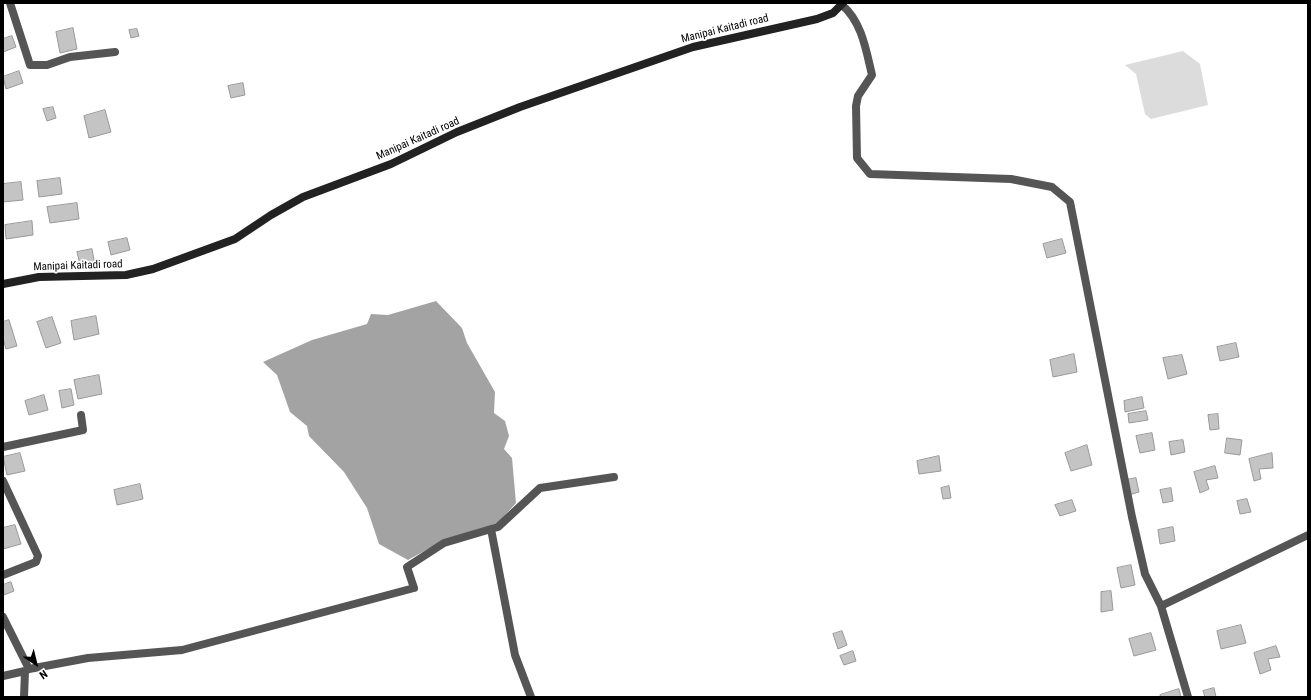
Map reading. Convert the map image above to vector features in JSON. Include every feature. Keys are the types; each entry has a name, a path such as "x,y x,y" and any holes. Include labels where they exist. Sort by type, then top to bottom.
{"main road":[{"name":"Manipai Kaitadi road","path":"3,284 39,277 126,275 153,269 235,239 271,215 303,197 391,164 457,132 520,107 693,47 816,19 833,13 842,4"}],"street":[{"path":"10,3 30,65 47,65 70,57 115,52"},
{"path":"842,4 850,12 858,24 872,75 858,96 856,106 857,158 870,174 1011,178 1052,187 1070,202 1132,517 1145,574 1161,606 1188,697"},
{"path":"3,447 83,430 80,415"},
{"path":"3,676 88,658 182,650 414,588 406,567 444,543 498,527 540,488 614,477"},
{"path":"3,481 38,556 36,562 3,575"},
{"path":"490,529 515,655 531,697"},
{"path":"1161,606 1308,535"},
{"path":"3,617 27,670 24,697"}],"shaded area":[{"path":"1183,51 1200,64 1208,105 1151,119 1145,114 1136,74 1125,65"},
{"path":"436,301 462,328 467,343 495,392 494,413 505,421 509,436 504,449 512,458 516,503 498,523 446,539 408,560 379,544 367,508 344,472 309,436 307,426 290,412 277,375 263,362 312,340 367,324 371,314 388,315"}],"building":[{"path":"73,28 77,49 60,53 56,32"},
{"path":"137,29 139,36 131,38 129,30"},
{"path":"12,36 16,47 3,52 3,39"},
{"path":"19,71 23,83 6,89 3,77"},
{"path":"243,83 245,95 231,98 228,86"},
{"path":"53,107 56,118 47,121 43,109"},
{"path":"105,110 111,132 89,138 84,116"},
{"path":"60,178 62,194 39,197 37,181"},
{"path":"21,182 23,200 3,202 3,184"},
{"path":"77,203 79,219 50,223 47,207"},
{"path":"32,221 33,235 6,239 5,225"},
{"path":"127,238 130,250 111,255 108,242"},
{"path":"1062,239 1066,253 1047,258 1043,244"},
{"path":"92,249 95,265 81,268 77,252"},
{"path":"96,316 99,334 74,340 71,321"},
{"path":"52,317 61,343 46,348 37,322"},
{"path":"9,320 17,346 6,349 3,339 3,322"},
{"path":"1236,343 1239,357 1220,361 1217,347"},
{"path":"1074,354 1077,372 1053,377 1050,360"},
{"path":"1182,355 1187,374 1168,379 1163,358"},
{"path":"99,375 102,394 78,399 74,380"},
{"path":"71,389 74,405 62,408 59,391"},
{"path":"44,395 48,410 29,415 25,401"},
{"path":"1142,397 1144,408 1125,412 1124,401"},
{"path":"1146,411 1148,420 1129,423 1128,414"},
{"path":"1218,414 1219,429 1210,430 1208,415"},
{"path":"1152,433 1155,450 1140,453 1136,436"},
{"path":"1227,438 1242,440 1240,455 1225,453"},
{"path":"1183,440 1185,452 1171,455 1169,442"},
{"path":"1087,445 1092,465 1071,471 1065,453"},
{"path":"20,453 25,471 7,475 3,457"},
{"path":"1272,453 1273,468 1259,469 1261,479 1254,481 1249,459"},
{"path":"939,456 941,471 919,474 917,461"},
{"path":"1215,466 1218,478 1206,480 1209,489 1200,493 1194,472"},
{"path":"1136,478 1139,492 1129,495 1126,480"},
{"path":"140,484 143,499 117,505 114,490"},
{"path":"949,486 951,498 943,499 941,488"},
{"path":"1171,488 1173,501 1163,503 1160,490"},
{"path":"1247,499 1251,512 1240,514 1237,501"},
{"path":"1072,500 1076,511 1060,516 1055,505"},
{"path":"15,525 21,544 3,549 3,528"},
{"path":"1173,527 1175,541 1160,544 1158,530"},
{"path":"1131,565 1135,585 1121,588 1117,568"},
{"path":"11,582 14,591 4,595 3,585"},
{"path":"1111,591 1113,610 1101,612 1101,592"},
{"path":"1241,625 1246,643 1221,649 1217,631"},
{"path":"842,631 847,645 838,649 833,634"},
{"path":"1151,633 1156,650 1134,656 1129,639"},
{"path":"1276,646 1280,657 1268,659 1271,670 1260,674 1254,653"},
{"path":"853,651 856,661 844,665 840,656"},
{"path":"1214,688 1216,697 1205,697 1203,691"},
{"path":"1179,689 1181,697 1161,697 1160,695"}]}
